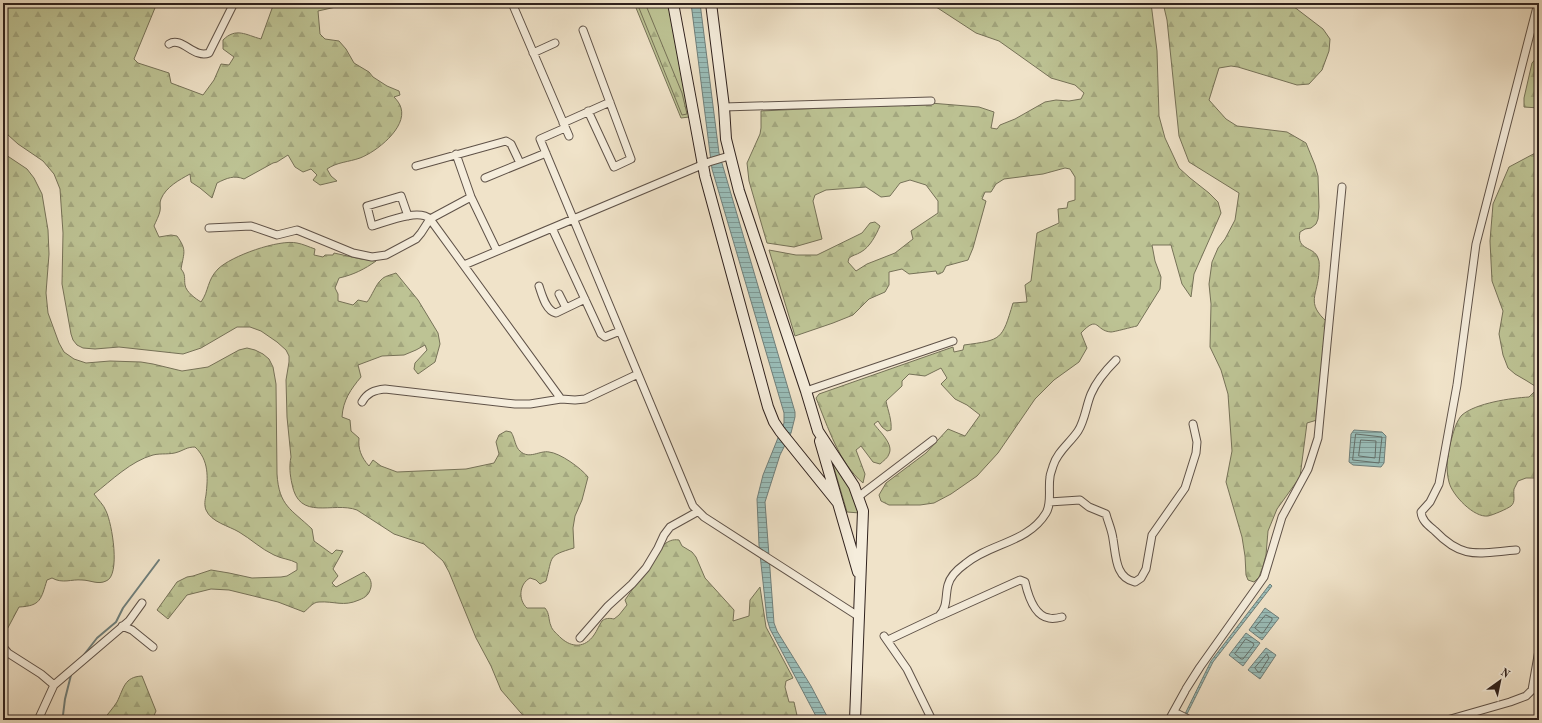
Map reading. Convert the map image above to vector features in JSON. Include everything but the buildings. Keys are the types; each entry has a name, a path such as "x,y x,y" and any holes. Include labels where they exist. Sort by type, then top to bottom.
{"main road":[{"path":"673,3 706,163 768,407 774,422 780,431 838,503"},
{"path":"711,3 724,107 726,156 806,391 860,580"},
{"path":"818,431 854,486 863,511 855,720"}],"street":[{"path":"169,44 172,42 177,42 200,55 209,53 234,3"},
{"path":"512,3 569,136"},
{"path":"1516,550 1478,553 1458,550 1422,519 1421,512 1430,502 1439,484 1457,384 1476,244 1538,3"},
{"path":"583,30 631,160 614,167 588,111"},
{"path":"533,53 555,43"},
{"path":"724,107 931,101"},
{"path":"610,102 588,111 540,140 693,506 697,512 858,616"},
{"path":"416,166 506,140 511,144 520,164"},
{"path":"485,178 546,153"},
{"path":"456,154 471,197 497,251"},
{"path":"464,265 706,163 726,156"},
{"path":"1169,720 1200,666 1262,581 1282,517 1302,483 1313,458 1318,438 1342,187"},
{"path":"408,216 401,196 367,206 372,226 408,216 414,214 427,216 561,399"},
{"path":"209,228 251,226 277,235 297,230 353,253 372,257 386,255 416,239 430,219 471,197"},
{"path":"552,228 601,334 606,337 620,331"},
{"path":"539,286 551,311 556,313 585,299"},
{"path":"559,294 566,308"},
{"path":"806,391 953,341"},
{"path":"940,616 944,612 946,605 948,584 959,570 978,555 1033,529 1045,515 1048,509 1050,478 1054,463 1078,430 1084,418 1091,394 1110,366 1116,360"},
{"path":"362,402 369,393 385,389 516,404 530,404 561,399 585,399 638,374"},
{"path":"1049,502 1080,500 1089,507 1106,514 1113,537 1118,570 1128,581 1135,582 1141,578 1146,569 1152,535 1185,488 1197,447 1193,424"},
{"path":"858,497 933,440"},
{"path":"580,638 608,606 632,584 646,568 670,527 697,512"},
{"path":"932,720 907,669 886,638 940,616 1020,580 1025,582 1032,602 1042,615 1050,618 1062,617"},
{"path":"38,720 54,685 129,621 142,603"},
{"path":"122,626 132,630 153,647"},
{"path":"3,647 8,653 41,674 54,685"},
{"path":"1447,720 1510,702 1530,694 1539,650"},
{"path":"1174,712 1186,718"}],"green space":[{"path":"3,3 157,3 134,59 138,63 169,73 171,83 203,95 214,80 221,64 229,65 234,57 223,49 223,40 232,34 237,33 246,34 261,39 274,3 354,3 318,11 320,34 325,39 339,41 346,49 354,63 387,86 399,91 400,95 394,97 401,108 402,116 395,131 382,145 367,155 339,163 327,169 331,176 337,181 320,185 313,180 317,175 311,169 303,172 295,167 288,155 244,179 237,177 230,178 217,183 212,198 191,182 190,174 173,184 161,199 160,213 154,226 159,237 171,235 177,236 182,245 184,255 181,269 183,271 187,290 201,302 214,273 224,264 244,254 268,246 289,242 299,243 315,249 314,255 323,257 325,255 333,255 334,253 376,261 368,267 339,278 335,288 338,294 338,301 353,305 358,300 367,302 377,284 382,279 396,273 418,300 438,333 440,344 435,362 418,374 414,369 415,363 427,350 425,345 404,355 382,356 358,365 361,377 348,395 344,405 342,417 350,420 351,431 359,438 361,453 369,466 373,460 381,466 397,472 466,469 494,463 499,454 496,442 499,435 506,431 511,432 517,447 523,454 531,455 549,452 559,455 575,465 588,477 582,500 575,516 573,528 574,548 559,553 552,558 546,581 540,584 536,580 530,578 526,581 521,592 524,605 527,608 545,608 548,612 552,628 558,635 570,644 583,644 587,642 595,633 603,620 608,618 614,619 619,615 627,605 625,600 663,545 674,540 679,540 682,546 692,552 696,557 705,578 734,610 733,621 749,616 750,600 760,587 766,627 793,678 786,681 785,687 789,702 794,702 798,720 527,720 501,690 491,666 476,638 443,561 424,544 394,534 357,510 338,507 309,507 302,503 296,496 290,474 291,457 287,417 286,380 289,356 286,350 277,342 261,331 250,327 237,327 201,348 183,354 119,347 95,349 83,348 77,345 71,334 62,284 63,233 60,189 54,174 43,161 18,144 8,135 3,127"},
{"path":"634,3 668,3 689,117 681,118"},
{"path":"637,3 645,3 682,93 687,114 682,115"},
{"path":"930,3 1151,3 1157,51 1159,116 1165,138 1179,168 1218,202 1221,213 1194,274 1191,297 1182,284 1171,245 1152,245 1155,261 1161,277 1160,289 1137,326 1111,332 1106,331 1094,324 1087,327 1081,333 1087,348 1079,362 1054,380 1035,399 998,453 977,476 951,494 934,503 920,505 889,505 881,501 879,495 886,483 926,453 948,429 965,436 980,415 967,405 955,399 941,384 947,378 941,368 925,376 909,374 902,381 902,386 886,401 891,430 887,431 878,421 874,424 888,442 890,450 888,457 880,464 873,462 861,446 856,450 865,474 863,483 847,465 841,455 816,398 819,394 953,347 954,352 963,350 964,345 986,342 999,336 1006,324 1013,303 1027,302 1025,285 1031,281 1037,233 1059,223 1058,209 1067,208 1068,202 1075,200 1075,177 1070,169 1065,168 1043,174 1004,179 996,184 991,192 985,192 982,199 986,201 973,248 968,260 946,266 943,272 939,274 937,274 936,271 909,274 902,269 889,272 889,285 885,292 869,299 853,315 795,336 769,250 796,255 817,255 862,233 870,223 875,222 880,226 870,244 861,252 849,258 848,262 856,271 867,264 895,253 913,239 911,231 938,213 938,201 926,185 910,180 900,183 890,196 881,197 866,187 826,190 815,195 813,201 822,239 794,247 767,243 749,181 747,163 760,134 761,111 930,103 979,107 994,112 991,128 997,129 1000,125 1015,119 1045,102 1081,99 1084,93 1075,85 1051,78 999,41 976,33"},
{"path":"1163,3 1289,3 1323,29 1330,39 1329,51 1322,70 1309,84 1297,85 1231,66 1219,68 1209,100 1226,119 1237,126 1287,132 1306,143 1318,176 1318,219 1316,224 1311,228 1300,232 1299,238 1303,245 1316,254 1319,260 1318,280 1314,298 1316,309 1327,322 1317,420 1307,423 1300,477 1277,509 1268,531 1266,555 1263,566 1259,577 1254,582 1248,580 1246,575 1242,537 1226,482 1232,451 1228,394 1221,370 1210,347 1211,304 1209,284 1212,262 1218,248 1225,239 1235,220 1239,193 1189,162 1179,136 1167,20"},
{"path":"1539,55 1539,108 1524,107 1524,98 1532,63"},
{"path":"1539,151 1539,478 1526,478 1518,481 1514,489 1514,500 1511,506 1488,516 1482,516 1470,510 1454,493 1449,482 1447,471 1448,454 1455,428 1462,415 1485,404 1529,397 1538,388 1508,368 1503,355 1499,334 1503,311 1492,281 1490,241 1493,204 1509,167"},
{"path":"3,153 27,169 34,178 42,194 48,230 49,254 46,293 48,313 59,343 64,352 74,359 86,363 110,361 141,362 182,371 208,367 239,350 247,348 263,354 269,359 273,367 276,384 277,474 280,493 287,506 312,529 314,541 332,554 336,550 343,551 333,569 338,576 332,583 336,587 364,572 371,582 369,592 365,597 348,603 317,602 304,612 278,602 229,590 211,589 187,595 168,619 157,610 177,582 187,577 211,570 252,578 287,576 297,570 297,563 269,553 239,532 216,521 208,514 205,504 207,482 205,463 200,452 195,447 192,447 175,453 156,454 145,458 129,466 94,494 105,509 111,526 114,560 111,577 100,583 82,580 60,581 52,578 47,580 39,600 32,605 19,607 3,637"},
{"path":"832,461 851,488 860,513 847,512"},
{"path":"142,676 156,711 152,720 103,720 117,702 125,684 131,679"}],"water":[{"path":"691,3 700,3 719,153 795,412 791,433 780,455 765,502 774,623 777,631 811,686 829,720 818,720 770,629 767,619 759,545 757,499 763,475 784,423 784,413 712,169"},
{"path":"1354,430 1382,432 1386,436 1384,463 1381,467 1353,465 1349,462 1351,434"},
{"path":"1270,584 1272,586 1213,662 1184,720 1182,720 1211,661"},
{"path":"1265,608 1279,618 1262,640 1249,630"},
{"path":"1246,633 1260,643 1243,666 1229,655"},
{"path":"1266,648 1276,655 1260,679 1248,670"}],"waterway":[{"path":"83,656 97,638 116,622 123,608 159,560"},
{"path":"60,720 63,715 71,675"}]}
